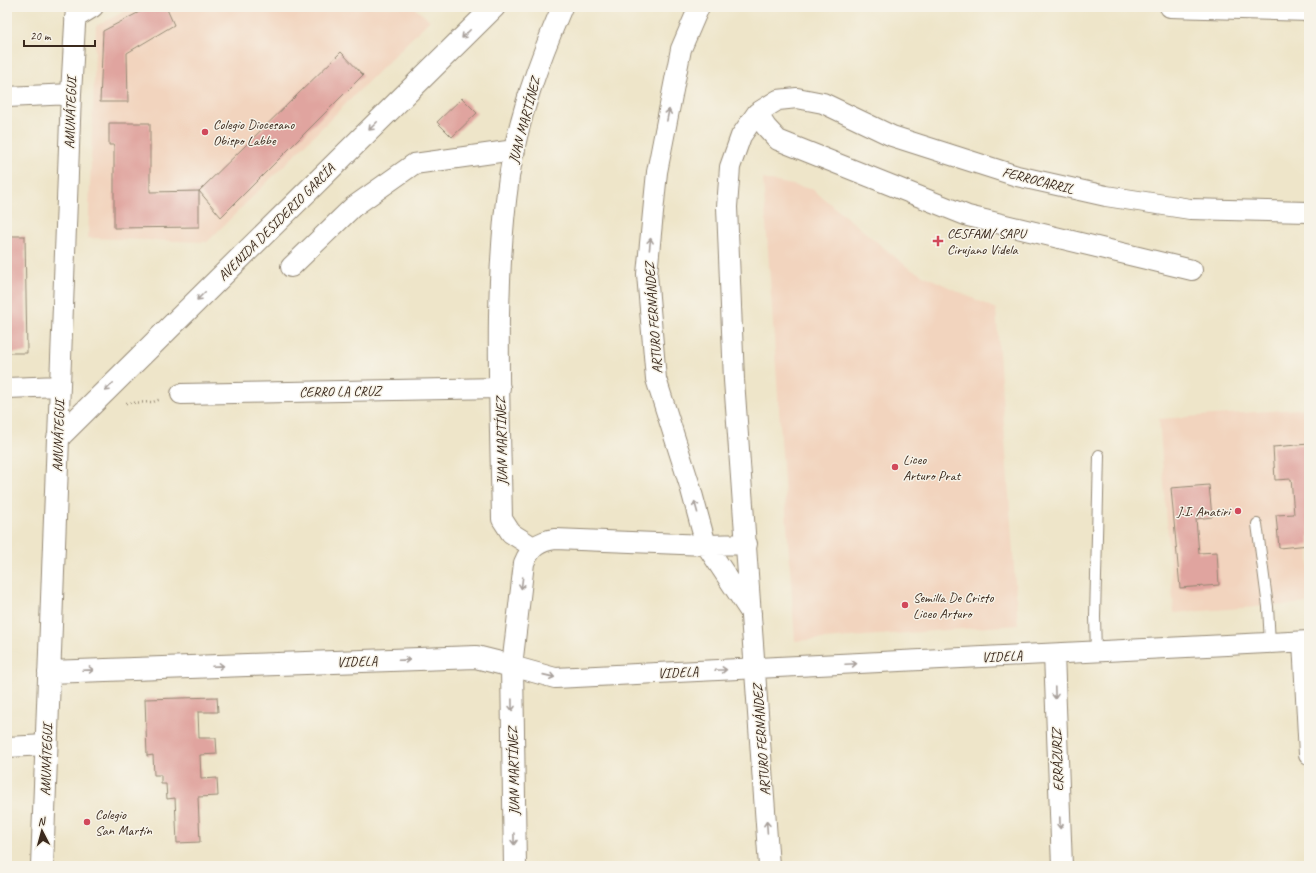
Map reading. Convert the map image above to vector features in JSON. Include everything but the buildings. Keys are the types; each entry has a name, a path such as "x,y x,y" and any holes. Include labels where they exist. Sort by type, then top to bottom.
{"street":[{"path":"76,13 93,7"},
{"name":"AVENIDA DESIDERIO GARCÍA","path":"58,438 494,7"},
{"name":"JUAN MARTÍNEZ","path":"515,866 512,666 524,563 533,547 511,533 502,519 500,314 503,238 509,176 530,91 545,48 562,7"},
{"name":"ARTURO FERNÁNDEZ","path":"699,7 681,48 659,164 647,274 656,379 690,486 706,545 752,615"},
{"path":"1170,7 1309,11"},
{"name":"AMUNÁTEGUI","path":"42,866 71,94 76,13"},
{"path":"7,97 71,94"},
{"name":"FERROCARRIL","path":"778,100 797,98 823,103 892,136 1017,176 1106,196 1190,209 1309,212"},
{"name":"ARTURO FERNÁNDEZ","path":"769,866 756,668 734,380 727,207 730,167 741,136 757,113 778,100"},
{"path":"757,113 766,127 778,140 968,216 1192,270"},
{"path":"291,267 353,207 414,164 515,150"},
{"path":"7,388 60,386"},
{"name":"CERRO LA CRUZ","path":"181,394 500,388"},
{"path":"533,547 540,543 555,539 706,545 746,544"},
{"path":"1306,641 1309,754"},
{"name":"VIDELA","path":"49,672 476,657 555,678 1306,641"},
{"name":"ERRÁZURIZ","path":"1054,654 1062,866"},
{"path":"7,747 46,745"}],"lane":[{"path":"1096,652 1095,617 1099,455"},
{"path":"1256,524 1268,607 1270,643"}],"path":[{"path":"121,403 153,402"}],"shaded area":[{"name":"Colegio Diocesano Obispo Labbe","path":"133,7 413,7 430,20 207,242 88,238 96,26"},
{"name":"Liceo Arturo Prat","path":"763,179 812,189 910,269 996,309 1018,625 795,641"},
{"name":"J.I. Anatiri","path":"1309,408 1309,603 1174,613 1159,419"}],"place":[{"name":"Colegio Diocesano Obispo Labbe","path":"205,132"},
{"name":"CESFAM/ SAPU Cirujano Videla","path":"938,241"},
{"name":"Liceo Arturo Prat","path":"895,467"},
{"name":"J.I. Anatiri","path":"1238,511"},
{"name":"Semilla De Cristo Liceo Arturo","path":"905,605"},
{"name":"Colegio San Martín","path":"87,822"}]}
